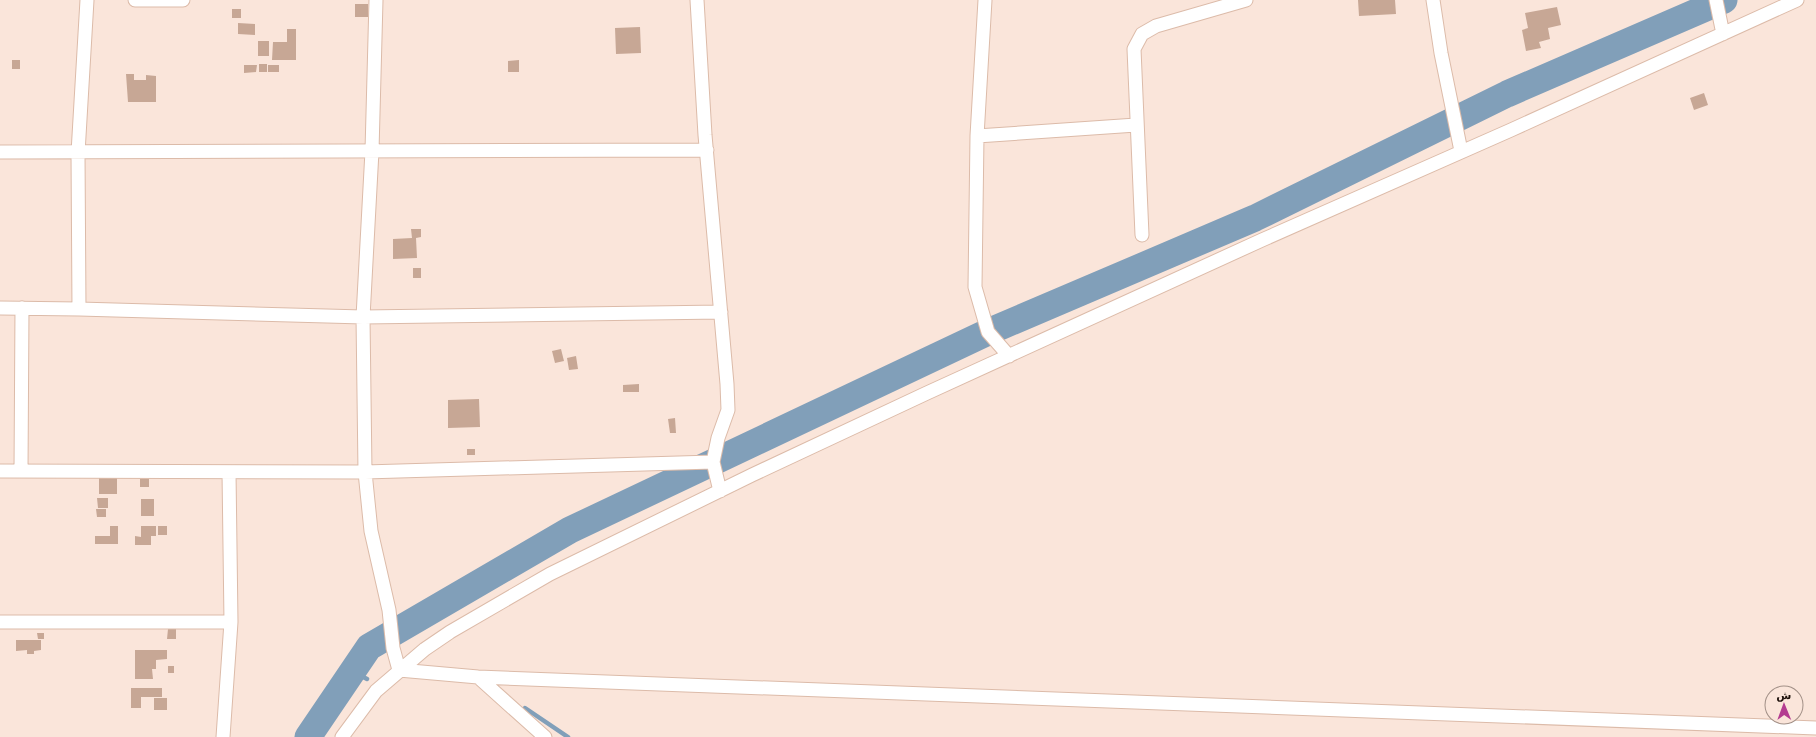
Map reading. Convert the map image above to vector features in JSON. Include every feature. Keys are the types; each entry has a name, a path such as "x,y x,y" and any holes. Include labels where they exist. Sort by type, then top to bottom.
{"street":[{"path":"79,308 78,153 87,0"},
{"path":"135,0 183,0"},
{"path":"376,0 372,151 363,317 365,472 370,531 389,610 393,648 399,670"},
{"path":"697,0 707,150 722,312 728,410 718,438 713,462 720,491"},
{"path":"985,0 977,136 975,287 988,332 1009,356"},
{"path":"1142,235 1136,126 1134,49 1142,34 1156,26 1246,0"},
{"path":"1433,0 1441,53 1461,151"},
{"path":"1716,0 1723,34"},
{"path":"342,737 376,691 425,649 450,632 550,574 720,491 1009,356 1174,280 1796,0"},
{"path":"977,136 1136,126"},
{"path":"0,152 78,153 707,150"},
{"path":"0,308 79,308 363,317 722,312"},
{"path":"21,471 22,308"},
{"path":"0,470 365,472 713,462"},
{"path":"223,737 231,622 229,472"},
{"path":"0,622 231,622"},
{"path":"399,670 478,677 1816,728"},
{"path":"478,677 545,737"}],"building":[{"path":"1358,0 1395,0 1396,14 1359,16"},
{"path":"355,4 368,4 368,17 355,17"},
{"path":"1557,7 1561,25 1548,28 1550,39 1539,42 1541,48 1526,51 1522,30 1528,28 1525,13"},
{"path":"232,9 241,9 241,18 232,18"},
{"path":"238,23 255,24 255,35 238,34"},
{"path":"640,27 641,53 616,54 615,28"},
{"path":"287,29 296,29 296,60 272,60 273,42 287,42"},
{"path":"258,41 269,41 269,56 258,56"},
{"path":"12,60 20,60 20,69 12,69"},
{"path":"519,60 519,72 508,72 508,61"},
{"path":"259,64 267,64 267,72 259,72"},
{"path":"244,65 257,65 256,72 244,73"},
{"path":"268,65 279,65 279,72 268,72"},
{"path":"126,74 134,74 134,80 146,80 146,75 156,76 156,102 128,102"},
{"path":"1704,93 1708,105 1694,110 1690,98"},
{"path":"411,229 421,229 421,237 416,238 417,258 393,259 393,239 412,238"},
{"path":"413,268 421,268 421,278 413,278"},
{"path":"561,349 564,361 555,363 552,351"},
{"path":"576,356 578,369 569,370 567,358"},
{"path":"639,384 639,392 623,392 623,385"},
{"path":"479,399 480,427 448,428 448,400"},
{"path":"675,418 676,433 670,433 668,419"},
{"path":"467,449 475,449 475,455 467,455"},
{"path":"99,477 117,477 117,494 99,494"},
{"path":"140,479 149,479 149,487 140,487"},
{"path":"97,498 108,498 108,508 98,508"},
{"path":"141,499 154,499 154,516 141,516"},
{"path":"96,509 106,509 106,517 97,517"},
{"path":"110,526 118,526 118,544 95,544 95,536 110,536"},
{"path":"141,526 156,526 156,536 151,536 151,545 135,545 135,536 141,537"},
{"path":"158,526 167,526 167,535 158,535"},
{"path":"168,629 176,629 176,639 167,639"},
{"path":"37,633 44,633 44,639 38,639"},
{"path":"16,640 41,640 41,650 34,651 34,654 27,654 27,650 16,651"},
{"path":"135,650 167,650 167,659 156,660 156,669 152,669 153,679 135,679"},
{"path":"168,666 174,666 174,673 168,673"},
{"path":"131,688 162,688 162,697 141,697 141,708 131,708"},
{"path":"154,698 167,698 167,710 154,710"}],"waterway":[{"path":"308,737 369,647 570,530 988,332 1255,218 1507,94 1724,0"},
{"path":"352,671 367,679"},
{"path":"525,708 568,737"}]}
